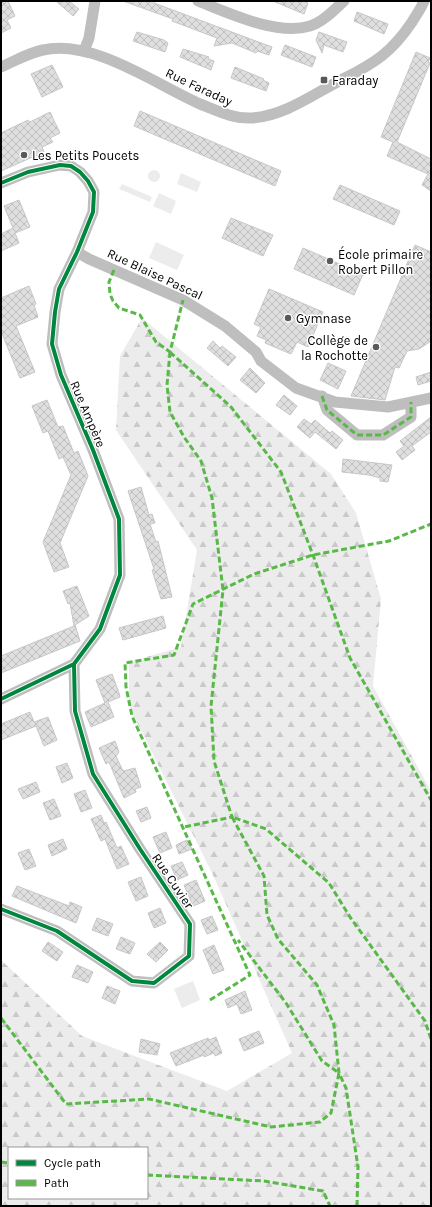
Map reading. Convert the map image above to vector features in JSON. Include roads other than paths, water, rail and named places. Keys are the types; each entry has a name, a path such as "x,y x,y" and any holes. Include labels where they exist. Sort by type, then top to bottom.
{"street":[{"path":"84,51 89,38 95,1"},
{"path":"198,1 234,16 270,26 290,29 310,26 330,14 344,1"},
{"name":"Rue Faraday","path":"1,67 43,50 66,48 92,52 183,96 231,117 252,118 272,115 298,103 362,70 387,54 426,5"},
{"name":"Rue Ampère","path":"1,183 47,166 71,166 80,172 88,181 94,192 93,212 77,252 59,290 52,344 61,375 93,450 119,519 120,575 100,629 74,664 1,699"},
{"name":"Rue Blaise Pascal","path":"77,252 89,259 183,300 225,326 256,352 261,360 296,388 322,396 335,402 388,407 431,398"},
{"path":"322,396 326,410 358,435 383,435 400,425 411,417 411,402"},
{"name":"Rue Cuvier","path":"1,909 56,931 132,981 154,983 189,956 190,924 140,849 93,774 75,711 74,664"}],"place":[{"name":"Faraday","path":"324,80"},
{"name":"Les Petits Poucets","path":"24,155"},
{"name":"École primaire Robert Pillon","path":"330,261"},
{"name":"Gymnase","path":"288,318"},
{"name":"Collège de la Rochotte","path":"376,347"}]}
